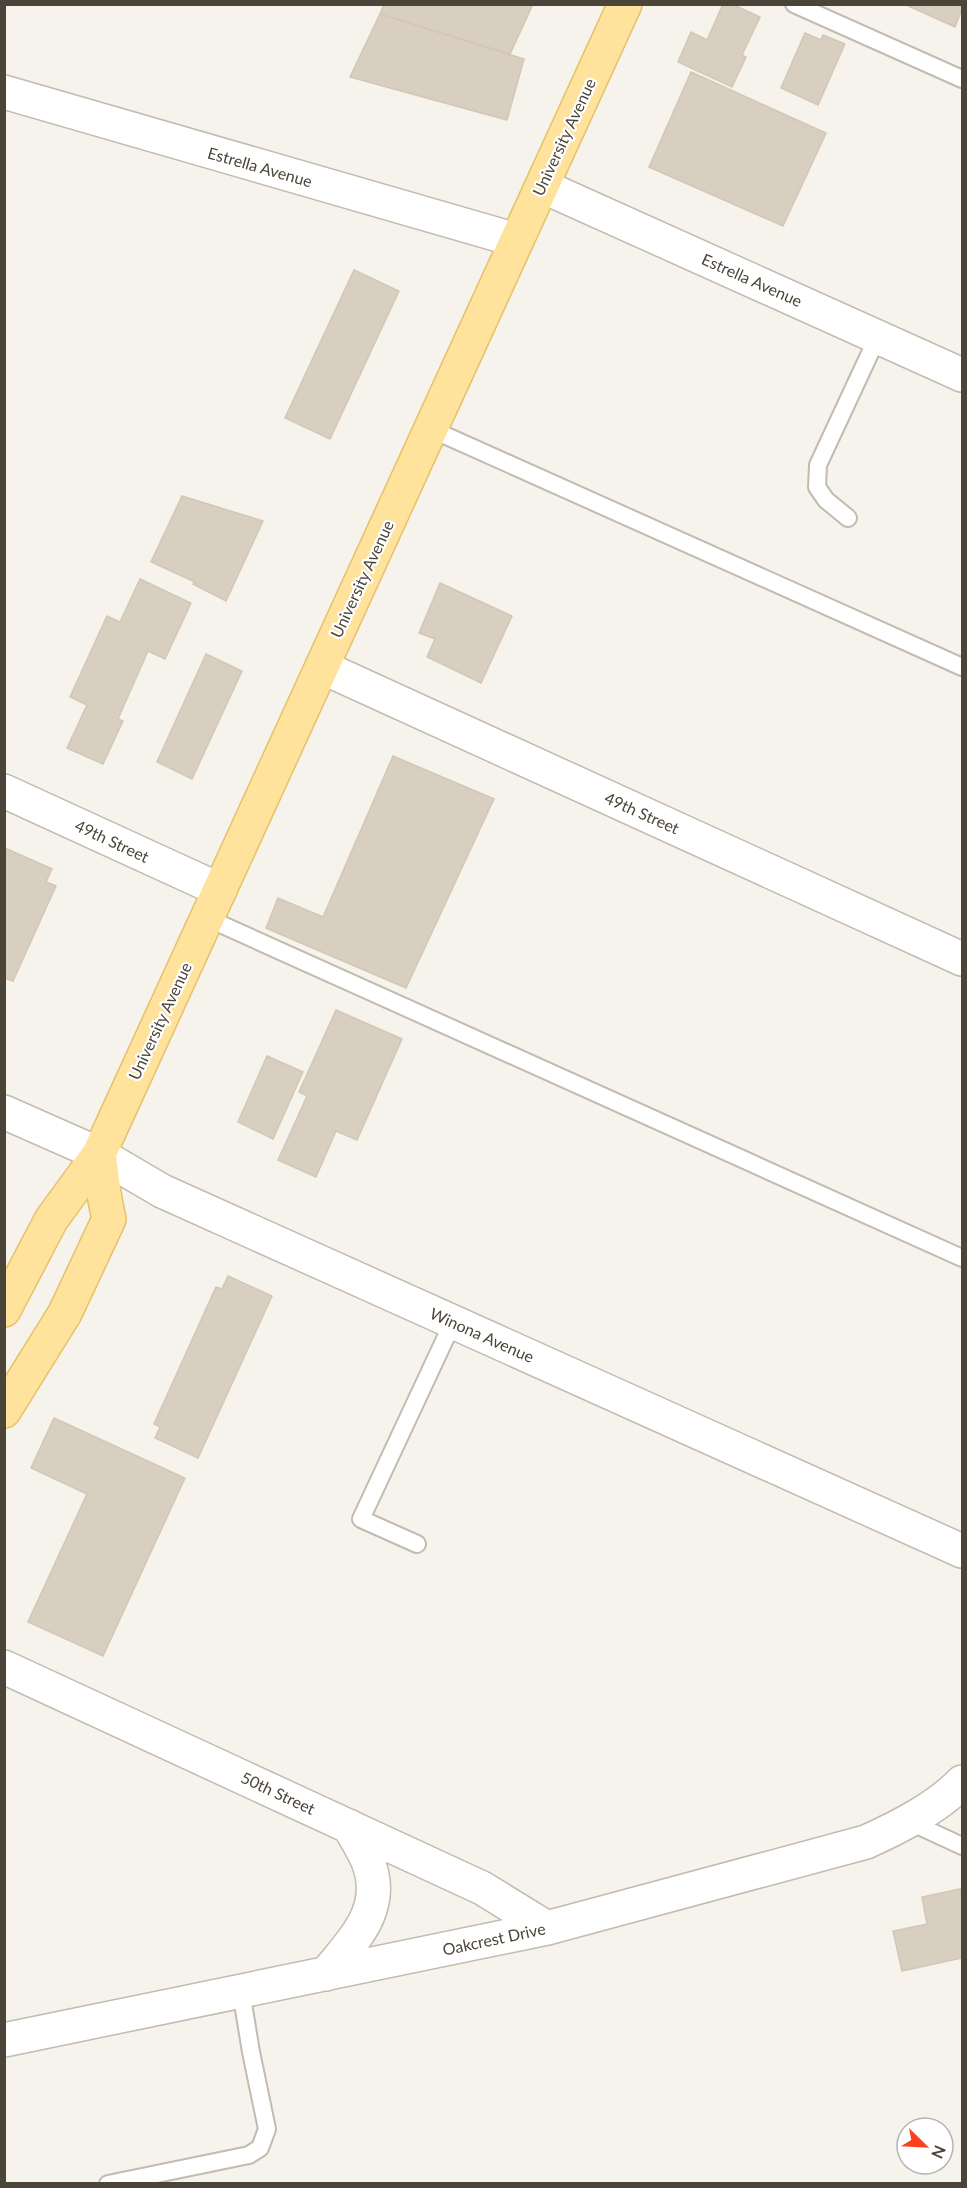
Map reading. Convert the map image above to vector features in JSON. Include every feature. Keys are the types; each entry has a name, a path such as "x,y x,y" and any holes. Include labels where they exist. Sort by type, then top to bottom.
{"main road":[{"name":"University Avenue","path":"4,1310 51,1221 99,1154 625,4"},
{"path":"4,1411 65,1313 109,1219 99,1154"}],"street":[{"name":"Estrella Avenue","path":"4,92 516,240"},
{"name":"Estrella Avenue","path":"542,186 963,375"},
{"name":"49th Street","path":"322,667 963,959"},
{"name":"49th Street","path":"4,791 214,904"},
{"name":"Winona Avenue","path":"4,1112 99,1154 162,1191 963,1551"},
{"name":"50th Street","path":"4,1667 482,1888 547,1928"},
{"name":"Oakcrest Drive","path":"4,2040 547,1928 866,1842 907,1821 952,1793 963,1782"},
{"path":"326,1974 363,1929 372,1908 375,1886 368,1860 349,1826"}],"lane":[{"path":"794,4 963,80"},
{"path":"848,518 826,500 817,487 818,465 878,336"},
{"path":"431,429 963,667"},
{"path":"214,904 963,1258"},
{"path":"417,1544 361,1520 453,1322"},
{"path":"907,1821 963,1846"},
{"path":"108,2184 249,2155 260,2148 267,2129 241,1991"}],"building":[{"path":"384,4 533,4 510,54 380,14"},
{"path":"723,4 732,4 760,17 742,55 746,57 732,87 678,62 691,32 707,40"},
{"path":"904,4 962,4 962,9 955,27"},
{"path":"380,14 524,59 507,120 350,77"},
{"path":"805,33 821,40 823,35 845,44 818,105 781,88"},
{"path":"691,72 826,133 783,226 649,167"},
{"path":"354,270 399,291 330,439 285,418"},
{"path":"182,496 263,521 226,601 193,584 195,582 151,562"},
{"path":"140,579 191,603 165,659 148,651 118,719 123,721 103,764 67,748 87,705 70,697 107,616 120,622"},
{"path":"440,583 512,616 481,683 427,657 435,639 419,633"},
{"path":"206,654 242,671 192,779 157,762"},
{"path":"393,756 494,799 406,988 266,928 278,898 323,917"},
{"path":"7,849 52,869 46,882 56,886 13,981 4,978 4,854"},
{"path":"336,1010 402,1039 357,1140 336,1131 316,1177 278,1160 307,1096 299,1092"},
{"path":"267,1056 303,1072 273,1139 238,1122"},
{"path":"228,1276 272,1296 198,1458 155,1438 160,1427 154,1424 216,1287 222,1289"},
{"path":"54,1418 185,1478 103,1656 28,1622 87,1494 31,1468"},
{"path":"960,1889 962,1958 902,1971 893,1931 927,1924 922,1897"}]}
